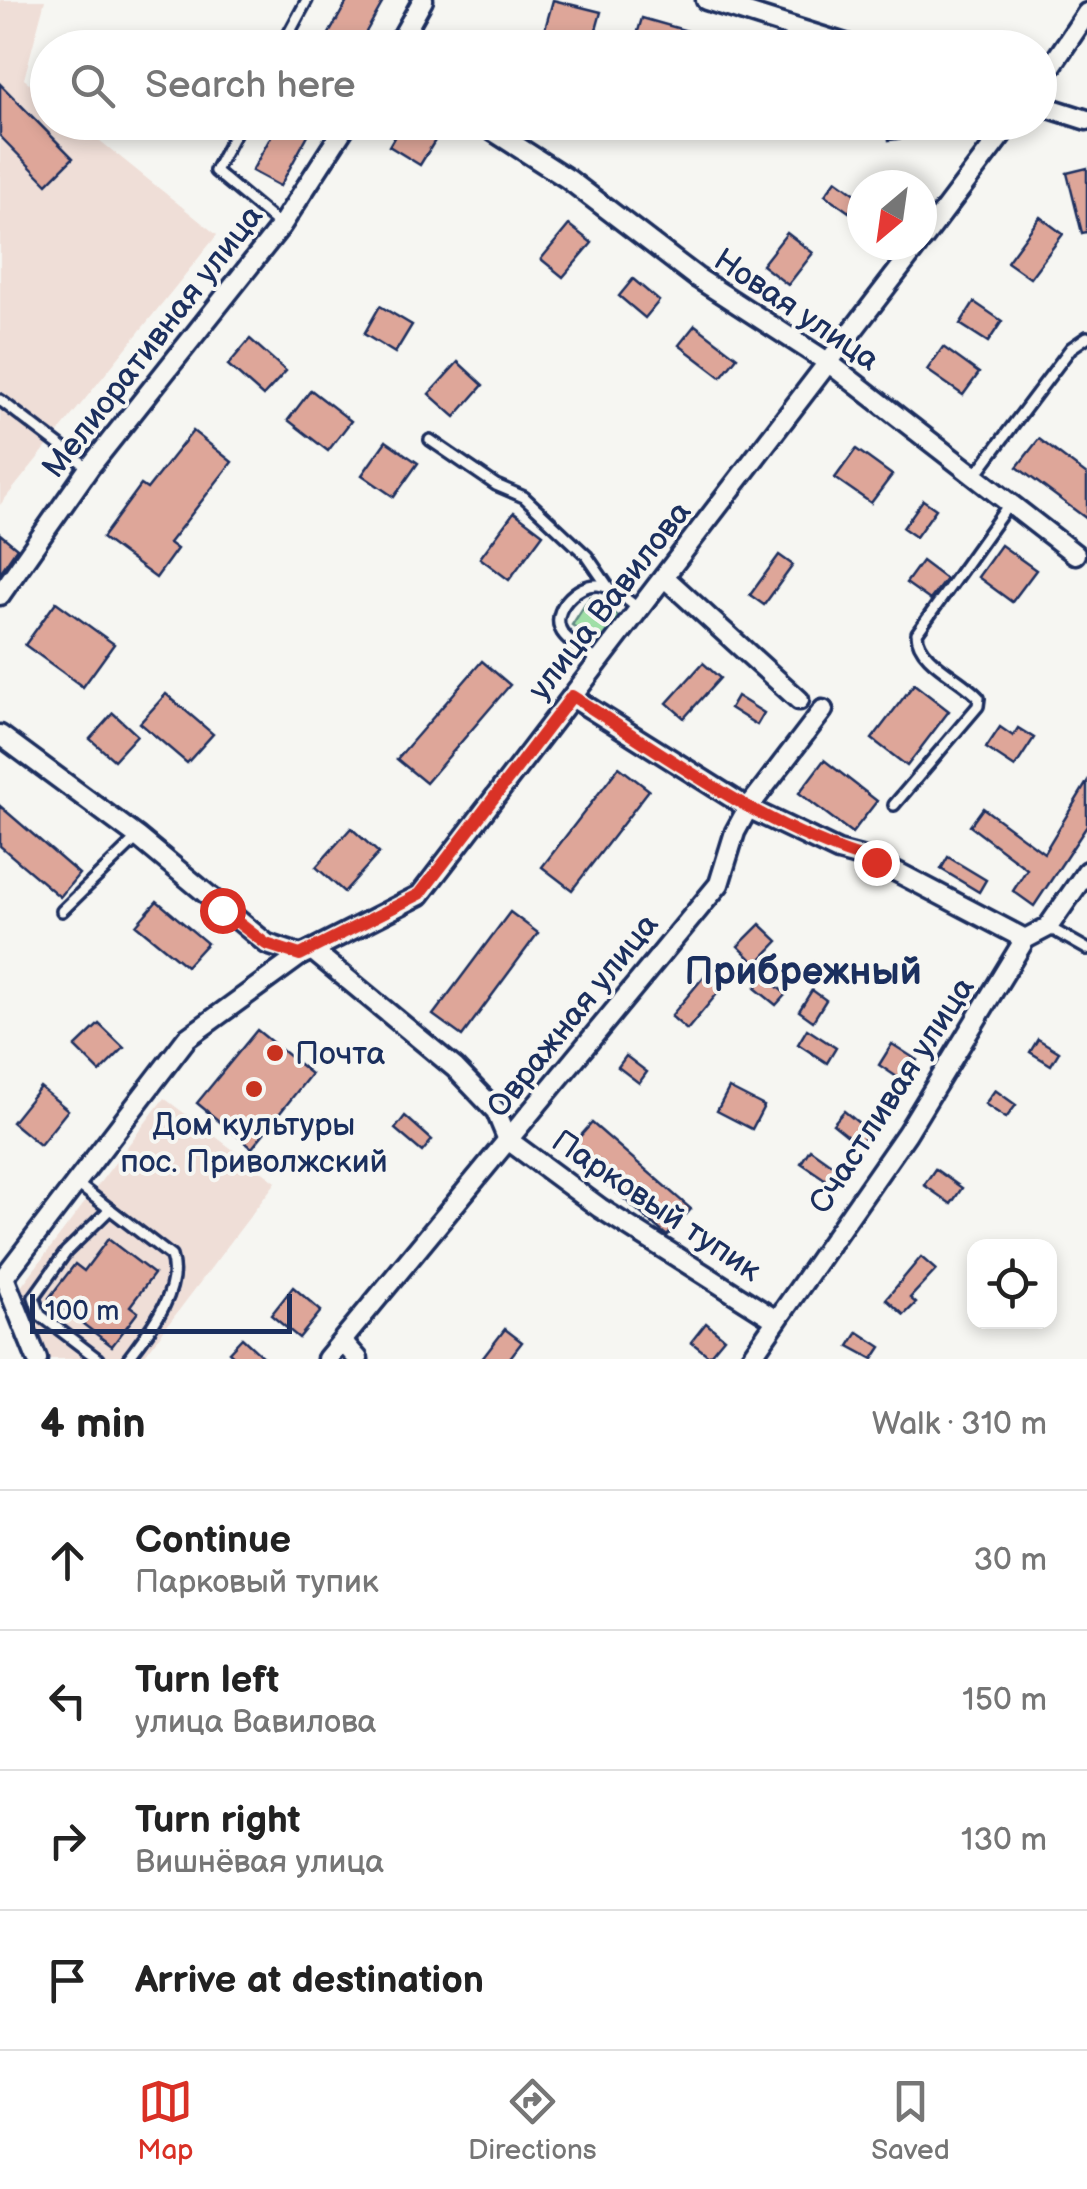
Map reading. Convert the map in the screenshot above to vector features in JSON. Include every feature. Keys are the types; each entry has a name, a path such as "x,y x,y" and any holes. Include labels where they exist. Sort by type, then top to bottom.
{"street":[{"path":"406,30 422,0"},
{"path":"706,0 801,30"},
{"path":"1057,58 1087,13"},
{"path":"1057,110 1087,120"},
{"name":"Мелиоративная улица","path":"0,596 88,468 281,226 336,140"},
{"name":"Новая улица","path":"508,140 568,179 696,277 828,363 1075,554"},
{"name":"улица Вавилова","path":"937,220 997,140"},
{"name":"улица Вавилова","path":"2,1277 186,1038 306,952 420,894 906,260"},
{"path":"664,578 799,700"},
{"path":"572,696 748,808 838,851 876,862 1026,940"},
{"name":"Овражная улица","path":"327,1359 719,884 735,832 748,808 823,710"},
{"name":"Парковый тупик","path":"0,734 138,837 266,944 306,952 455,1068 496,1112 508,1140 600,1208 776,1320"},
{"name":"Счастливая улица","path":"750,1359 907,1133 1026,940 1048,927 1087,870"},
{"path":"2,1277 37,1359"},
{"path":"343,1342 358,1359"}],"lane":[{"path":"291,30 307,0"},
{"path":"232,140 216,171 281,226"},
{"path":"974,477 1071,348 1087,337"},
{"path":"0,400 88,468"},
{"path":"430,440 496,485 524,497 588,556 609,588 639,608"},
{"path":"894,805 978,706 980,698 971,688 922,651 916,633 1009,504"},
{"path":"599,661 564,636 558,616 582,587 609,588"},
{"path":"62,911 138,837"},
{"path":"1048,927 1087,949"},
{"path":"76,1183 172,1256 175,1266 174,1282 152,1328 128,1359"},
{"path":"98,1359 40,1314 34,1297 66,1252 110,1209"}],"shaded area":[{"path":"0,0 45,0 37,30 30,30 30,56 24,79 30,84 30,140 99,140 217,235 0,505"},
{"path":"164,1098 276,1182 142,1359 40,1359 14,1296"}],"green space":[{"path":"590,597 623,619 604,647 572,625"}],"building":[{"path":"348,0 384,0 367,30 331,30"},
{"path":"553,0 601,12 596,30 545,30"},
{"path":"642,18 684,30 638,30"},
{"path":"0,84 30,114 30,140 55,140 73,158 47,184 0,136"},
{"path":"269,140 305,140 280,186 252,171"},
{"path":"392,140 435,140 420,165 389,146"},
{"path":"1087,168 1087,232 1082,233 1067,173"},
{"path":"836,180 847,188 847,211 825,195"},
{"path":"1040,217 1063,234 1030,278 1007,262"},
{"path":"569,225 592,243 563,277 541,259"},
{"path":"787,233 813,253 788,285 762,265"},
{"path":"633,279 659,301 645,318 619,296"},
{"path":"974,302 1002,321 988,342 960,324"},
{"path":"380,306 412,325 395,353 364,334"},
{"path":"695,325 737,357 721,377 679,345"},
{"path":"250,339 286,371 263,396 228,365"},
{"path":"943,347 979,373 963,395 927,370"},
{"path":"458,362 483,385 455,417 429,394"},
{"path":"311,390 351,421 328,451 288,420"},
{"path":"193,431 232,462 169,543 177,549 156,578 102,538 141,485 147,489"},
{"path":"1039,439 1087,475 1087,519 1017,467"},
{"path":"386,441 418,463 394,497 362,475"},
{"path":"856,449 892,475 871,503 835,478"},
{"path":"923,500 936,509 916,537 903,528"},
{"path":"514,512 543,534 509,580 480,558"},
{"path":"0,534 17,548 0,573"},
{"path":"1001,545 1036,570 1012,602 978,577"},
{"path":"779,555 793,565 764,605 750,595"},
{"path":"922,561 946,579 930,600 906,583"},
{"path":"56,602 114,644 83,687 25,645"},
{"path":"482,661 510,685 426,783 397,759"},
{"path":"703,663 720,678 684,718 667,703"},
{"path":"914,684 949,711 907,766 872,739"},
{"path":"166,694 213,734 187,763 140,723"},
{"path":"737,696 764,713 757,725 730,708"},
{"path":"113,713 137,735 114,760 90,739"},
{"path":"1000,727 1013,736 1018,728 1034,738 1015,767 986,748"},
{"path":"824,760 877,801 852,833 799,793"},
{"path":"619,767 649,790 572,890 542,867"},
{"path":"1087,782 1087,826 1034,906 1013,891 1027,869 970,826 983,808 1044,853"},
{"path":"0,806 79,874 60,897 0,846"},
{"path":"351,828 379,853 344,892 316,867"},
{"path":"948,857 986,880 979,892 941,869"},
{"path":"157,901 207,943 186,966 136,925"},
{"path":"510,912 538,933 462,1036 433,1015"},
{"path":"760,924 778,941 756,964 738,946"},
{"path":"706,974 722,988 687,1030 671,1016"},
{"path":"764,976 786,994 776,1005 755,988"},
{"path":"812,990 826,1000 813,1021 799,1011"},
{"path":"99,1024 124,1048 100,1072 75,1047"},
{"path":"807,1029 836,1048 827,1063 798,1044"},
{"name":"Дом культуры пос. Приволжский","path":"257,1030 311,1074 252,1148 197,1103"},
{"path":"1038,1039 1059,1052 1051,1065 1030,1052"},
{"path":"892,1044 917,1060 903,1081 879,1065"},
{"path":"626,1056 647,1072 639,1083 618,1067"},
{"path":"40,1087 68,1110 40,1145 12,1122"},
{"path":"729,1088 764,1106 752,1129 717,1111"},
{"path":"995,1090 1016,1105 1006,1118 985,1104"},
{"path":"844,1111 870,1132 859,1145 833,1124"},
{"path":"405,1116 432,1140 422,1152 395,1129"},
{"path":"592,1123 691,1209 667,1236 568,1150"},
{"path":"810,1149 841,1171 832,1184 801,1163"},
{"path":"935,1169 962,1188 951,1204 924,1185"},
{"path":"108,1239 154,1274 130,1306 138,1312 112,1346 49,1298 75,1264 84,1271"},
{"path":"921,1257 936,1270 910,1298 916,1303 904,1315 886,1299"},
{"path":"293,1287 321,1311 299,1338 271,1315"},
{"path":"706,1323 724,1338 709,1356 691,1342"},
{"path":"505,1329 522,1342 509,1359 482,1359"},
{"path":"858,1332 881,1347 873,1359 849,1346"},
{"path":"242,1338 265,1359 237,1359 229,1352"}],"place":[{"name":"Почта","path":"275,1053"},
{"name":"Дом культуры пос. Приволжский","path":"254,1089"}],"district":[{"name":"Прибрежный","path":"803,971"}],"route":[{"path":"222,910 266,944 300,955 420,894 572,696 748,808 838,851 876,862"}]}
